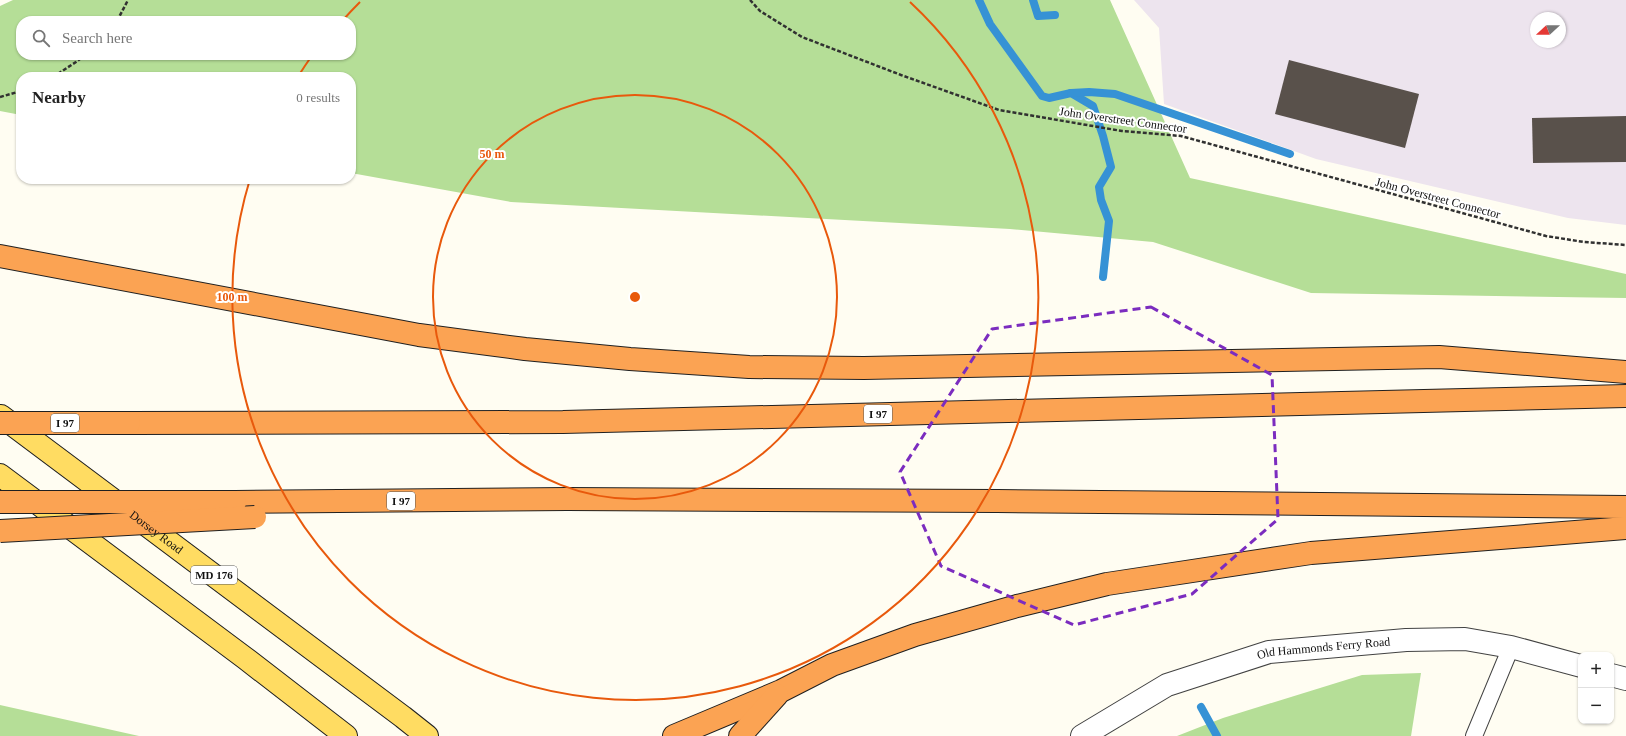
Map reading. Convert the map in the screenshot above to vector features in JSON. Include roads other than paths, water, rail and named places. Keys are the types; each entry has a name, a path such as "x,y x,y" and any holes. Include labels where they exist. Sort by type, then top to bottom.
{"highway":[{"path":"0,256 419,335 525,349 638,360 749,368 864,368 1439,357 1626,372"},
{"name":"I 97","path":"0,423 572,422 1626,396"},
{"path":"0,531 567,499"},
{"name":"I 97","path":"0,502 235,502 567,499 1005,501 1626,507"},
{"path":"674,736 781,690 832,665 915,635 1017,606 1107,584 1311,553 1626,528"},
{"path":"740,736 781,690"}],"main road":[{"name":"Dorsey Road","path":"0,416 403,716 427,736"},
{"path":"0,475 245,658 346,736"}],"street":[{"name":"Old Hammonds Ferry Road","path":"1082,736 1167,685 1269,652 1406,640 1465,640 1511,647 1578,665"},
{"path":"1614,676 1626,679"}],"lane":[{"path":"1474,736 1511,647"}],"waterway":[{"path":"979,0 990,24 1042,96 1049,98 1071,93 1093,106 1111,167 1099,187 1101,200 1109,221 1103,277"},
{"path":"1033,0 1038,16 1055,15"},
{"path":"1071,93 1089,92 1115,94 1290,154"},
{"path":"1201,707 1217,736"}]}
